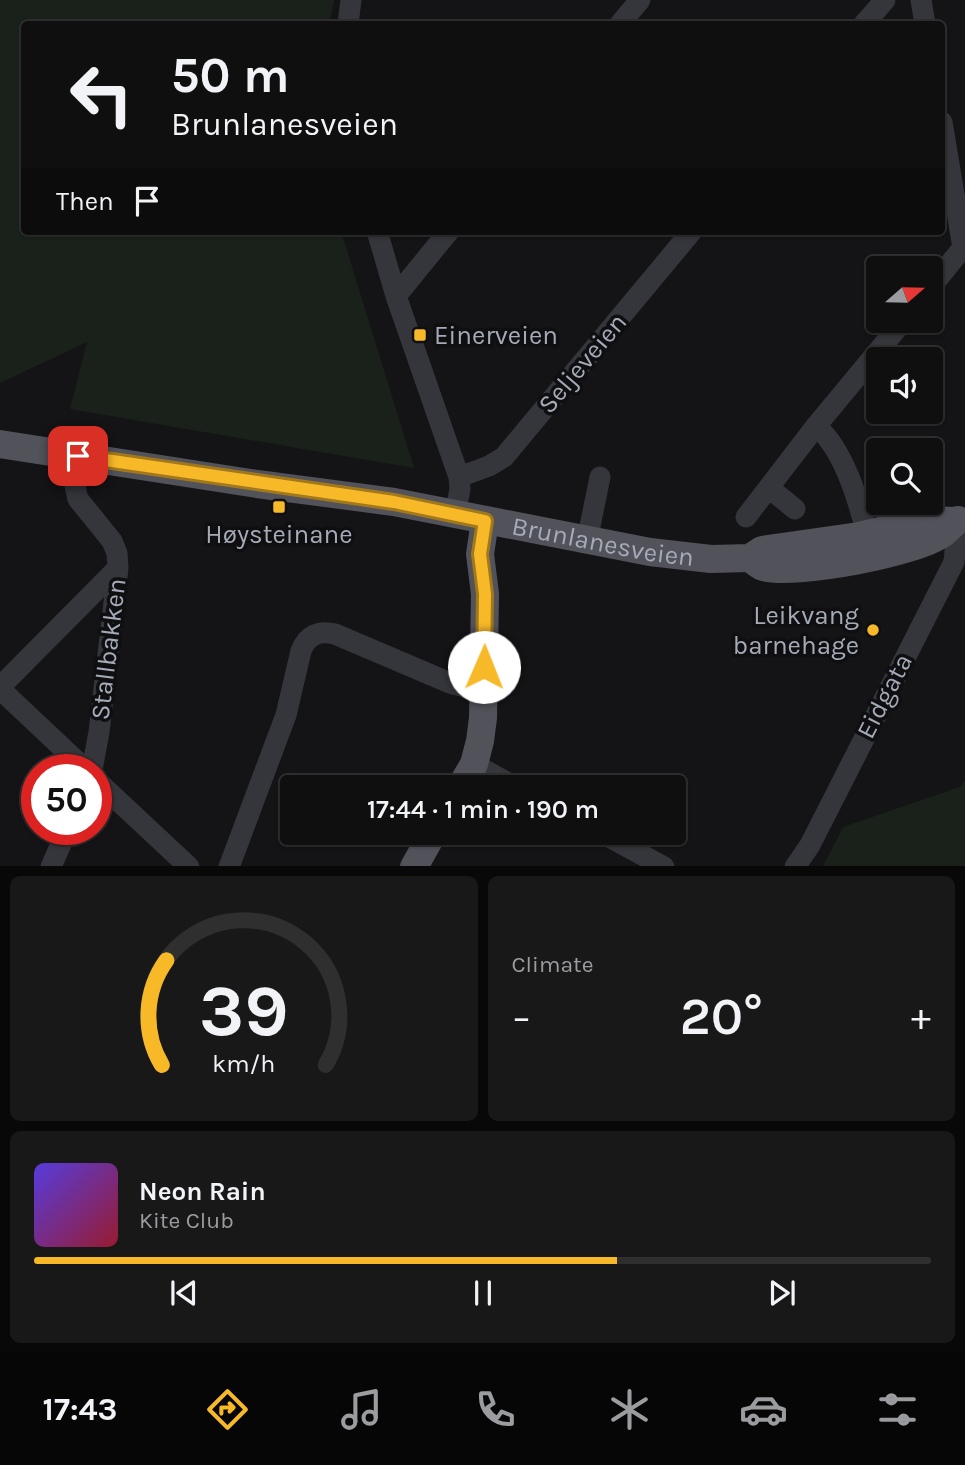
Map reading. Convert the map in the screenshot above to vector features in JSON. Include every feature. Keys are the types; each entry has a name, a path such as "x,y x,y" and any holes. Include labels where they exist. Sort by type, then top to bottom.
{"main road":[{"name":"Brunlanesveien","path":"0,444 394,502 650,552 711,559 750,558 763,567 834,565 870,546 909,547 942,535 960,519"},
{"path":"467,775 480,741 484,692 485,594 480,554 485,521"},
{"path":"414,866 426,845"}],"street":[{"path":"348,21 351,0"},
{"path":"622,21 640,0"},
{"path":"867,21 885,0"},
{"path":"921,0 924,21"},
{"path":"943,272 964,246 945,139"},
{"path":"378,235 396,296 459,477 460,489 455,515"},
{"path":"396,296 446,235"},
{"name":"Seljeveien","path":"459,477 489,466 504,457 689,235"},
{"path":"746,517 816,426 893,333"},
{"path":"816,426 825,434 840,460 870,546"},
{"name":"Stallbakken","path":"78,456 75,486 78,499 112,541 117,553 118,568 95,754"},
{"path":"587,541 600,477"},
{"path":"769,488 795,509"},
{"name":"Eidgata","path":"795,866 810,845 954,562 960,519"},
{"path":"69,754 0,688 118,568"},
{"path":"229,866 286,715 304,642 310,636 326,632 335,634 450,683 484,692"},
{"path":"112,794 189,866"},
{"path":"51,866 60,845"},
{"path":"625,845 664,866"}],"shaded area":[{"path":"0,0 334,0 330,21 21,21 21,235 342,235 414,468 70,409 87,342 0,383"},
{"path":"965,780 965,866 823,866 843,827 960,787"}],"place":[{"name":"Einerveien","path":"420,335"},
{"name":"Høysteinane","path":"279,507"},
{"name":"Leikvang barnehage","path":"873,630"}],"route":[{"path":"78,456 394,502 485,521 480,554 485,594 484,667"}]}
